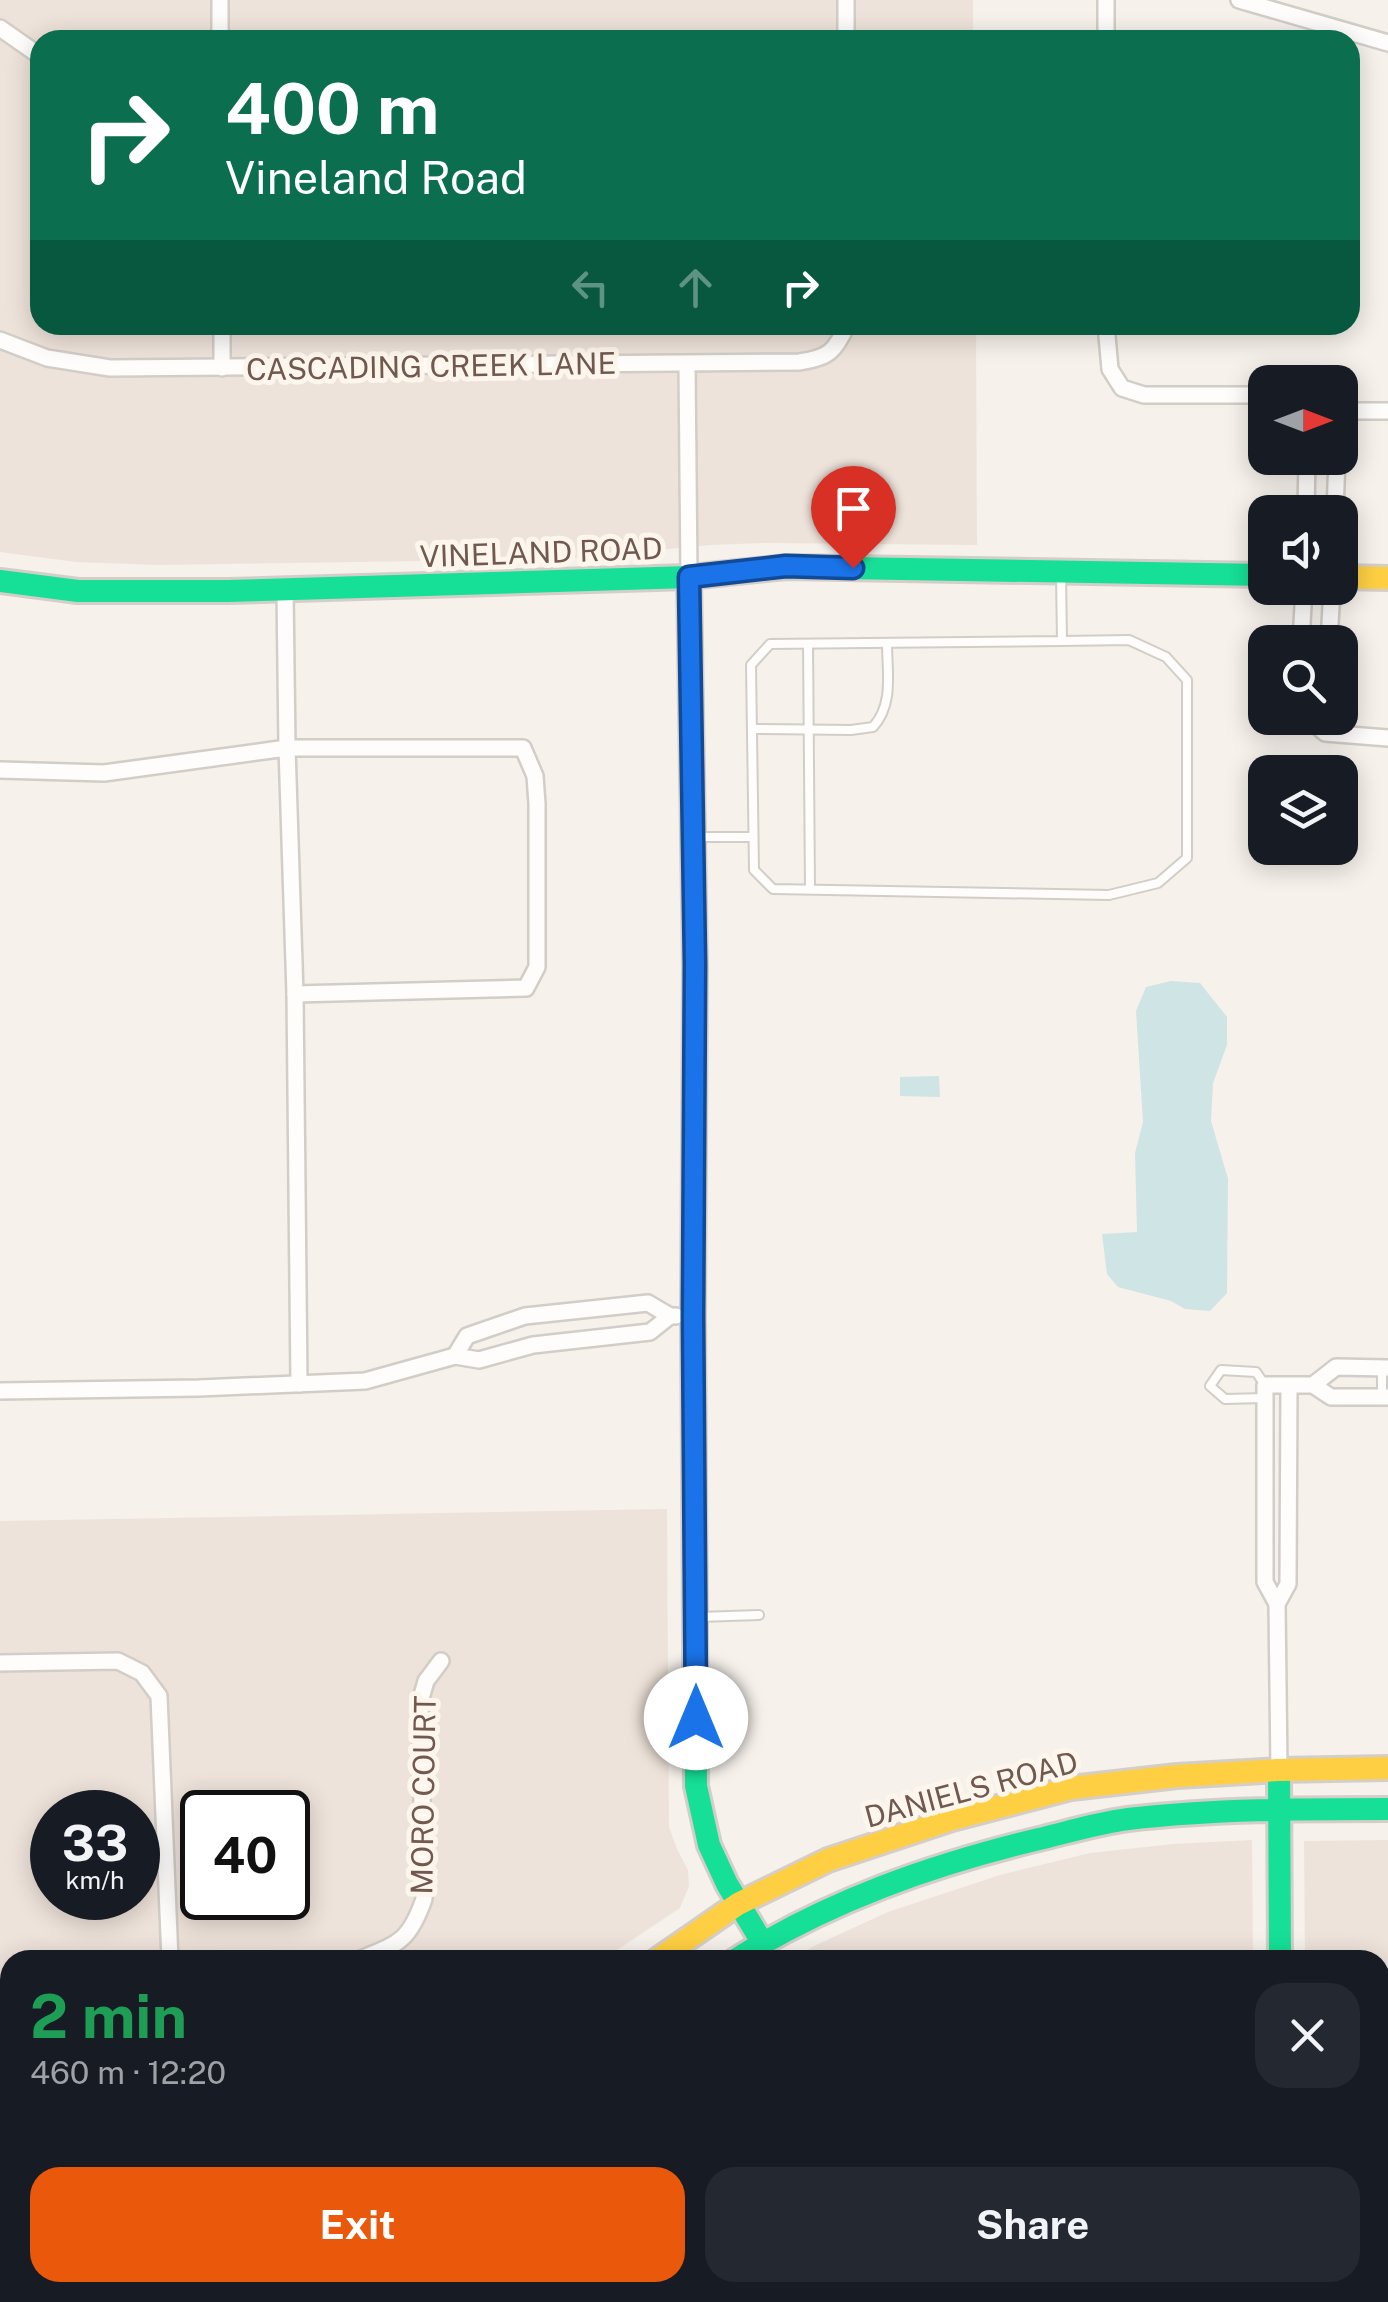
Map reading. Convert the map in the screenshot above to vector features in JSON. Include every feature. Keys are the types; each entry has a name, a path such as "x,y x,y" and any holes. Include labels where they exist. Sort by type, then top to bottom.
{"main road":[{"name":"VINELAND ROAD","path":"0,581 78,591 285,590 689,577 786,566 1248,575"},
{"path":"689,577 695,964 682,1316 695,1617 696,1786 709,1845 762,1942"},
{"path":"1358,577 1388,578"},
{"name":"DANIELS ROAD","path":"671,1950 738,1904 828,1860 952,1819 1071,1788 1178,1776 1388,1768"},
{"path":"1279,1770 1280,1950"},
{"path":"750,1950 876,1886 997,1848 1125,1819 1279,1810 1388,1809"}],"street":[{"path":"220,0 220,30"},
{"path":"846,0 846,30"},
{"path":"1106,0 1106,30"},
{"path":"1238,0 1343,30"},
{"path":"0,28 30,49"},
{"path":"1360,35 1388,43"},
{"path":"222,335 222,368"},
{"name":"CASCADING CREEK LANE","path":"0,340 47,358 110,368 222,368 800,362 821,359 838,346 843,335"},
{"path":"1107,335 1110,369 1122,388 1144,395 1248,395"},
{"path":"687,364 689,577"},
{"path":"1358,411 1388,412"},
{"path":"285,590 299,1384"},
{"path":"1342,735 1388,738"},
{"path":"0,770 104,773 287,748 522,748 535,776 538,804 537,967 526,988 295,994"},
{"path":"455,1356 468,1336 526,1316 648,1302 682,1316"},
{"path":"526,1316 533,1345"},
{"path":"0,1390 366,1381 455,1356 480,1360 533,1345 650,1332 682,1316"},
{"path":"1314,1386 1336,1367 1385,1368"},
{"path":"1277,1604 1288,1584 1289,1386"},
{"path":"1279,1770 1277,1604 1265,1582 1265,1392 1289,1386 1314,1386 1332,1397 1385,1397"},
{"path":"0,1663 118,1661 142,1673 159,1696 170,1950"},
{"name":"MORO COURT","path":"382,1950 396,1944 416,1923 424,1898 420,1702 426,1681 441,1661"}],"lane":[{"path":"1061,571 1062,641"},
{"path":"1129,640 1166,657 1186,680 1187,858 1158,882 1109,895 773,889 754,870 751,665 770,644 1062,641 1129,640"},
{"path":"752,729 874,727 884,716 888,702 887,643"},
{"path":"808,644 810,889"},
{"path":"692,837 753,837"},
{"path":"1385,1368 1385,1397"},
{"path":"1221,1370 1256,1372 1265,1392 1225,1399 1210,1386 1221,1370"},
{"path":"695,1617 760,1615"}],"shaded area":[{"path":"0,0 973,0 973,30 30,30 30,335 976,335 977,545 765,543 563,559 159,565 76,562 0,552"},
{"path":"1171,981 1200,983 1227,1017 1227,1045 1213,1083 1211,1121 1228,1179 1227,1293 1210,1311 1185,1309 1171,1301 1118,1287 1107,1274 1102,1234 1137,1232 1135,1153 1143,1122 1136,1011 1146,987"},
{"path":"939,1076 940,1097 900,1096 900,1077"},
{"path":"667,1509 669,1827 688,1870 689,1886 680,1908 617,1950 0,1950 0,1521"},
{"path":"1252,1840 1253,1950 808,1950 888,1912 1000,1875 1090,1853"},
{"path":"1388,1840 1388,1950 1305,1950 1304,1841"}],"traffic: fast":[{"path":"0,581 78,591 228,591 689,577 786,567 1248,575"},
{"path":"695,968 696,1786 709,1845 762,1942"},
{"path":"1279,1770 1280,1950"},
{"path":"752,1950 844,1903 920,1873 1094,1825 1193,1813 1388,1809"}],"traffic: slow":[{"path":"689,577 695,968"},
{"path":"1358,577 1388,578"},
{"path":"671,1950 738,1904 828,1860 952,1819 1071,1788 1177,1776 1388,1768"}],"route":[{"path":"696,1718 695,964 689,577 786,566 853,568"}]}
